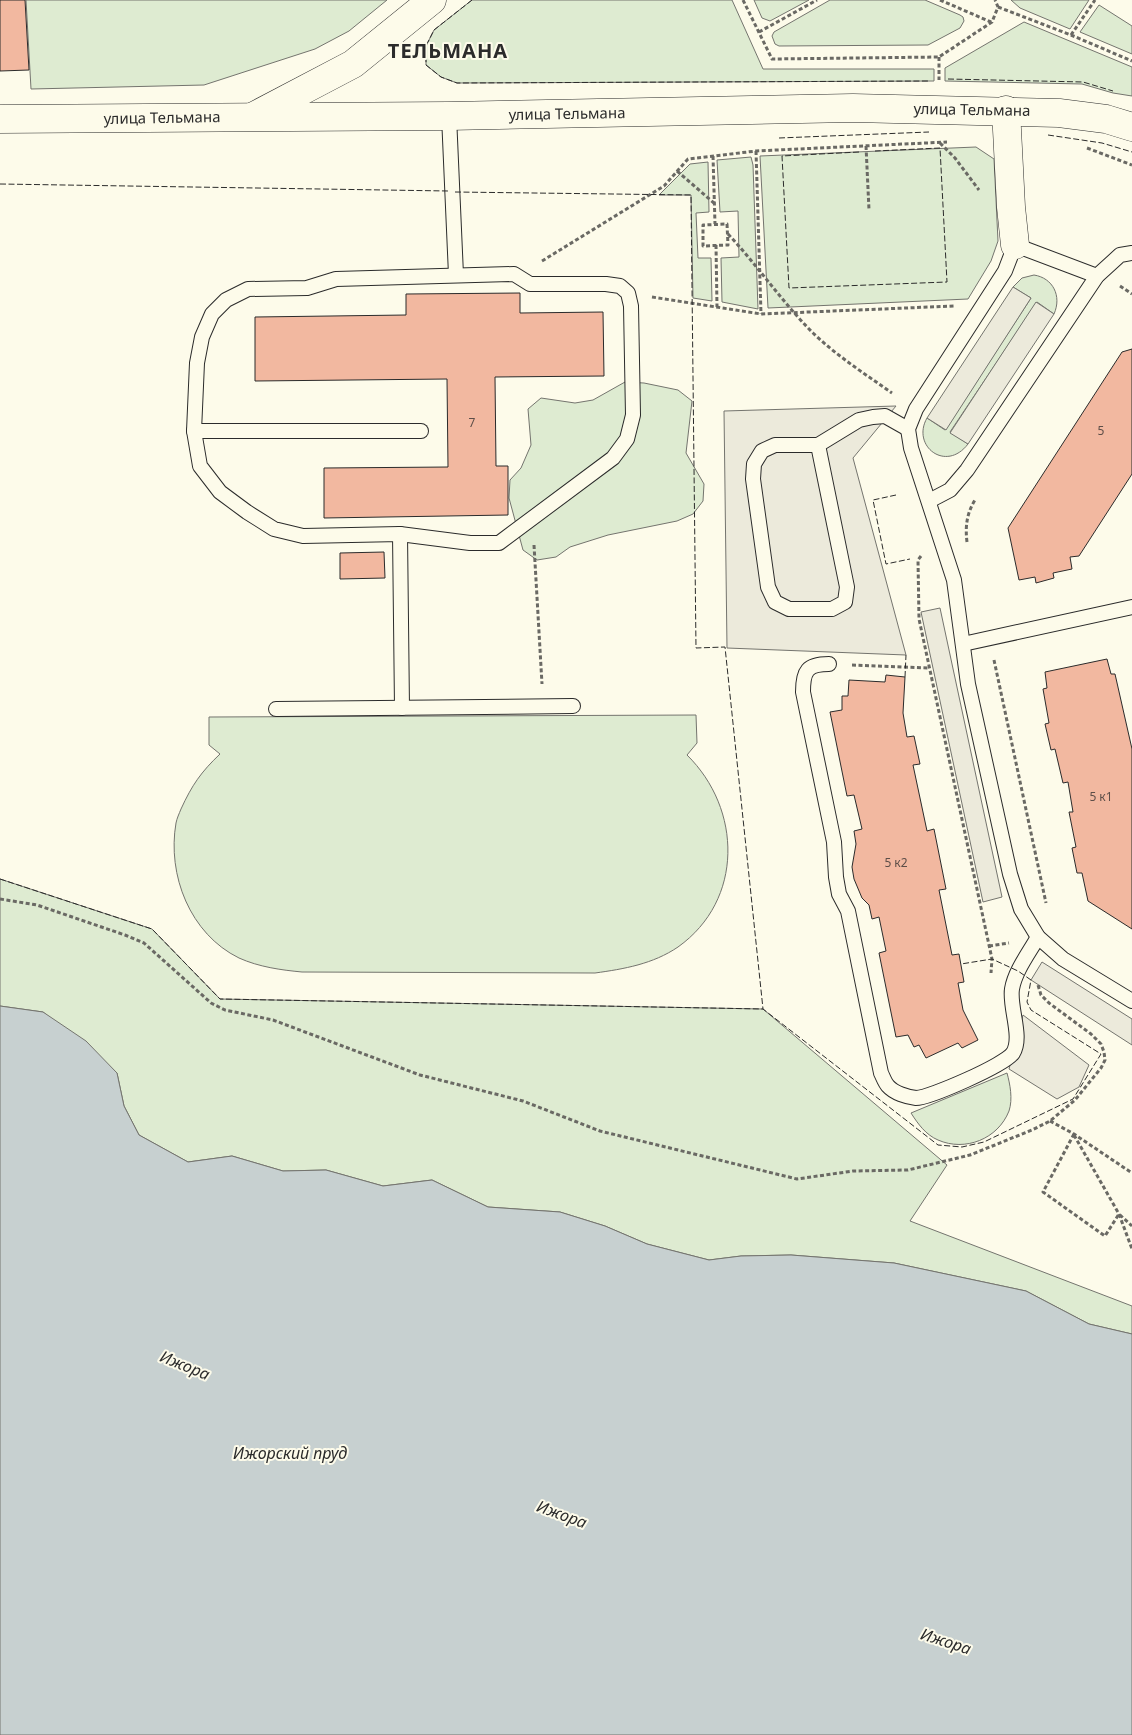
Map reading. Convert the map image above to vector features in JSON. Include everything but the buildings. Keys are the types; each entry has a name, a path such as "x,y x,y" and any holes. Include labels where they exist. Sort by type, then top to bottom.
{"main road":[{"path":"254,116 353,64 432,0"},
{"name":"улица Тельмана","path":"0,120 254,116 449,116 852,108 1059,112 1106,120 1132,128"},
{"path":"1006,110 1010,207 1015,246"}],"lane":[{"path":"449,116 456,275"},
{"path":"1097,276 1015,246 1004,271 916,409 908,429 911,448 954,580 968,684 1010,874 1021,909 1038,937 1062,959 1132,1001"},
{"path":"929,501 950,490 967,470 1097,276 1120,255 1132,253"},
{"path":"514,274 530,284 606,284 620,286 628,293 631,306 632,415 627,439 613,458 500,543 470,543 400,534 304,536 274,528 246,512 220,492 200,466 194,432 197,364 202,336 212,314 226,300 248,289 307,288 336,279 514,274"},
{"path":"818,445 847,587 846,594 844,602 832,609 789,609 775,602 768,587 753,478 754,464 762,451 775,445 818,445 859,420 873,417 885,416 908,429"},
{"path":"194,432 421,430"},
{"path":"400,534 402,708"},
{"path":"964,644 1132,607"},
{"path":"829,664 816,664 806,670 803,680 803,692 834,842 839,894 848,911 881,1073 888,1087 902,1095 917,1098 934,1093 1000,1065 1013,1053 1017,1035 1012,989 1018,971 1038,937"},
{"path":"276,709 573,706"}],"path":[{"path":"744,0 772,59 939,57 992,22 998,7 995,0"},
{"path":"759,32 817,0"},
{"path":"940,0 992,22"},
{"path":"1072,35 1095,0"},
{"path":"998,7 1072,35 1132,61"},
{"path":"939,57 939,84"},
{"path":"514,274 529,269 664,186 688,159 756,152 940,143"},
{"path":"1079,145 1132,165"},
{"path":"866,146 869,210"},
{"path":"756,152 761,314"},
{"path":"713,156 716,224"},
{"path":"677,171 715,204"},
{"path":"727,224 728,234 728,245 703,246 703,225 727,224"},
{"path":"728,234 753,261 760,273 794,312 836,354 916,409"},
{"path":"716,245 717,307"},
{"path":"628,293 761,314 982,305"},
{"path":"940,534 918,560 919,619 992,959 991,974"},
{"path":"500,543 534,543 543,707"},
{"path":"851,665 929,668"},
{"path":"0,898 37,905 144,943 211,1003 225,1010 273,1020 420,1075 523,1101 600,1131 797,1178 853,1171 908,1170 970,1155 1050,1121 1075,1100 1101,1068 1105,1060 1104,1052 1091,1034 1041,996 1026,960"},
{"path":"1050,1121 1074,1134 1132,1173"},
{"path":"1074,1134 1043,1192 1105,1236 1119,1214"},
{"path":"1074,1134 1119,1214 1132,1249"},
{"path":"1119,1214 1132,1226"}],"green space":[{"path":"26,0 387,0 349,31 315,49 204,85 31,89"},
{"path":"472,0 732,0 763,69 934,69 934,81 457,83 441,77 426,65 426,46 434,30"},
{"path":"754,0 809,0 770,21 762,18"},
{"path":"830,0 925,0 960,15 964,21 960,28 928,45 779,46 775,44 772,36 774,32"},
{"path":"1011,0 1089,0 1070,29 1020,8"},
{"path":"1099,5 1132,26 1132,54 1080,32"},
{"path":"1024,22 1132,67 1132,96 1113,93 1082,84 945,81 945,68"},
{"path":"976,147 994,159 998,241 991,261 968,299 768,308 760,156"},
{"path":"751,157 753,165 758,309 722,302 721,258 739,257 738,211 720,212 717,160"},
{"path":"708,162 709,212 696,213 698,258 711,258 712,301 693,298 691,195 659,195 690,164"},
{"path":"1034,275 1046,280 1054,289 1057,301 1054,314 1037,302 950,432 968,444 959,452 950,456 941,456 933,452 927,446 924,438 923,428 927,418 945,430 1031,298 1013,287 1022,278"},
{"path":"625,382 644,383 678,390 692,401 686,453 704,484 703,501 693,514 677,521 608,535 570,547 556,557 537,560 523,550 509,498 510,480 521,468 531,445 528,409 541,398 575,403 593,400"},
{"path":"696,715 697,743 687,755 705,777 718,801 726,827 728,854 724,880 715,905 700,927 678,947 648,962 595,973 302,972 278,969 239,958 207,934 195,918 179,882 175,863 174,843 177,819 193,786 207,767 220,754 209,745 209,717"},
{"path":"0,879 152,929 220,999 763,1009 947,1165 910,1221 1132,1306 1132,1334 1089,1324 1026,1291 894,1263 791,1255 741,1256 709,1260 647,1244 605,1226 560,1212 488,1207 432,1180 383,1186 326,1170 283,1171 232,1156 188,1162 139,1135 124,1106 117,1073 43,1012 0,1006"},
{"path":"1007,1073 1011,1097 1009,1111 1004,1121 989,1136 969,1143 948,1143 934,1138 926,1132 911,1113"}],"shaded area":[{"path":"1013,287 1031,298 946,430 927,418"},
{"path":"1036,302 1054,314 968,444 950,433"},
{"path":"896,406 853,458 906,655 727,648 724,411"},
{"path":"940,608 1002,897 983,902 921,612"},
{"path":"1042,962 1132,1019 1132,1045 1031,980"},
{"path":"1023,1015 1089,1065 1079,1087 1057,1099 1009,1069"}],"water":[{"name":"Ижорский пруд","path":"0,1006 43,1012 86,1041 117,1073 124,1106 139,1135 188,1162 232,1156 283,1171 326,1170 383,1186 432,1180 488,1207 560,1212 605,1226 647,1244 709,1260 741,1256 791,1255 894,1263 1026,1291 1089,1324 1132,1334 1132,1735 0,1735"}],"fence":[{"path":"472,0 434,30 426,46 426,65 441,77 457,83 929,81"},
{"path":"948,79 1083,82 1113,91"},
{"path":"779,138 929,132"},
{"path":"1048,135 1102,143 1132,152"},
{"path":"859,152 782,156 789,288 947,282 940,148 875,151"},
{"path":"0,184 448,191"},
{"path":"455,192 691,195 696,648 725,647 763,1009"},
{"path":"896,495 873,500 886,564 910,559"},
{"path":"905,677 906,655"},
{"path":"0,879 152,929 220,999 763,1009 938,1145 962,1147 984,1142 1073,1099 1101,1054 1031,1010 1027,1002 1031,980 1018,971 992,959 961,964"}],"district":[{"name":"ТЕЛЬМАНА","path":"448,51"}],"water label":[{"name":"Ижора","path":"185,1365"},
{"name":"Ижора","path":"562,1514"},
{"name":"Ижора","path":"946,1641"}]}
